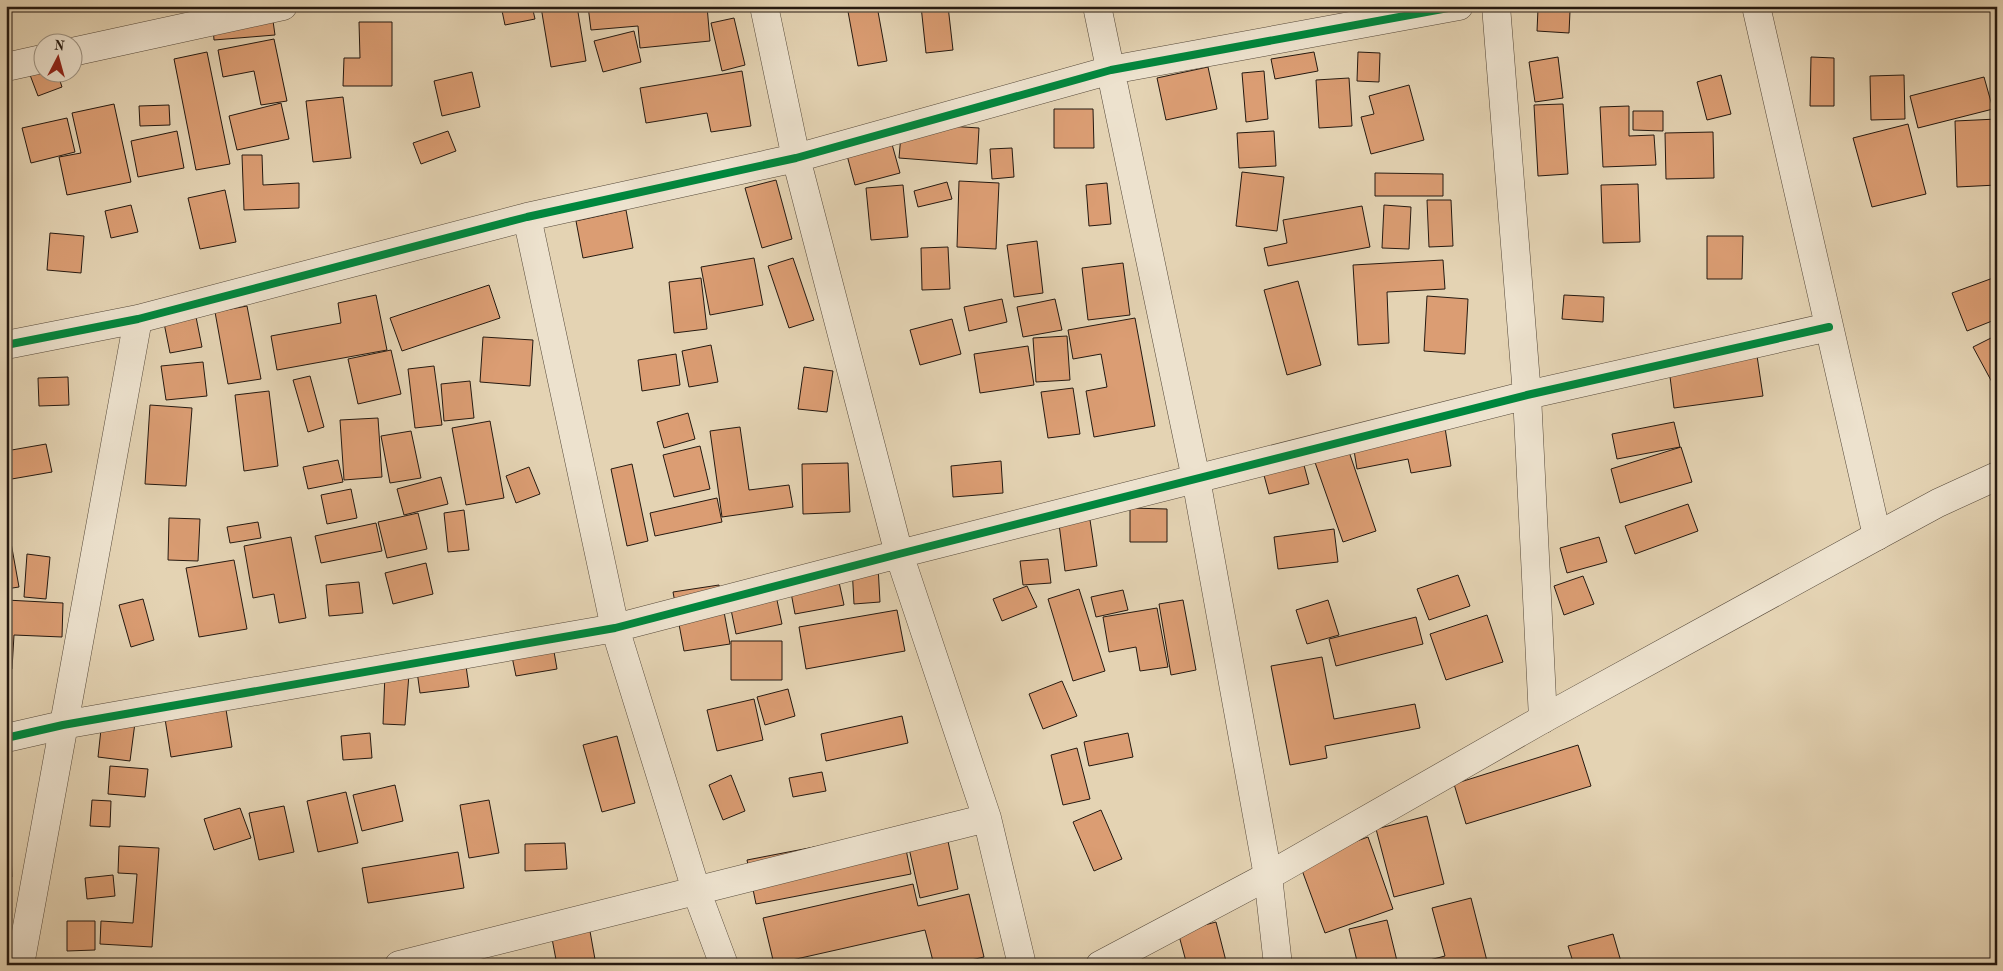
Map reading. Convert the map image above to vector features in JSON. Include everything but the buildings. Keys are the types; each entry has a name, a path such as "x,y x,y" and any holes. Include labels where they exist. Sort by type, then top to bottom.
{"street":[{"path":"82,50 283,6"},
{"path":"764,6 796,158 899,554 987,818 1022,965"},
{"path":"1097,6 1196,479 1268,876 1278,965"},
{"path":"6,345 138,319 528,217 796,158 1110,70 1459,6"},
{"path":"1496,6 1527,395 1543,718"},
{"path":"1756,6 1877,536"},
{"path":"6,67 32,61"},
{"path":"528,217 615,628 696,890 724,965"},
{"path":"20,965 138,319"},
{"path":"6,738 63,725 615,628 1527,395 1830,327"},
{"path":"1100,965 1268,876 1543,718 1938,503 1997,476"},
{"path":"399,965 987,818"}],"cycle path":[{"path":"6,345 138,319 527,217 796,158 1111,70 1459,6"},
{"path":"6,738 63,725 615,628 1527,395 1829,327"}]}
